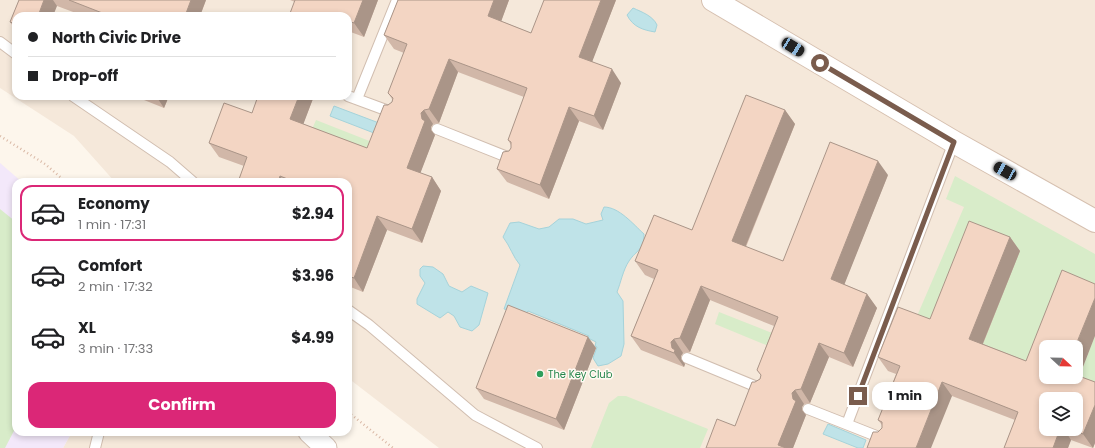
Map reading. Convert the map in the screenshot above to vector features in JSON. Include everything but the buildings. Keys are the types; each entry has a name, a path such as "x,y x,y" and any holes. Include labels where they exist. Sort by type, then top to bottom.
{"main road":[{"path":"713,0 954,142 1095,221"}],"street":[{"path":"313,436 326,448"}],"lane":[{"path":"396,113 352,97 397,0"},
{"path":"0,42 12,51"},
{"path":"80,100 170,162 188,178"},
{"path":"437,129 515,160"},
{"path":"847,424 954,142"},
{"path":"352,313 369,325 475,415 537,448"},
{"path":"687,358 764,390"},
{"path":"808,409 886,440"},
{"path":"95,448 98,436"}],"path":[{"path":"0,136 45,164 61,178"},
{"path":"352,415 393,448"}],"shaded area":[{"path":"0,0 1095,0 1095,448 439,448 352,381 352,178 111,178 74,136 18,100 352,100 352,12 12,12 12,96 0,88"},
{"path":"0,163 17,178 12,178 12,436 70,436 63,448 0,448"},
{"path":"70,436 313,436 326,448 63,448"}],"green space":[{"path":"316,120 372,142 367,157 310,134"},
{"path":"955,176 1095,254 1095,294 1052,340 1039,340 1039,367 1036,375 979,353 1019,251 940,333 914,323 964,207 946,199"},
{"path":"0,209 12,219 12,435 5,448 0,448"},
{"path":"719,312 777,335 771,347 715,324"},
{"path":"1095,336 1095,392 1076,385 1083,384 1083,367"},
{"path":"618,396 626,396 708,429 700,448 591,448 609,403"}],"water":[{"path":"633,8 653,19 657,25 655,32 642,29 629,19 627,15"},
{"path":"334,106 379,123 374,133 330,116"},
{"path":"604,207 615,210 630,221 644,234 644,240 640,249 627,265 617,292 623,301 624,344 621,356 608,364 598,366 593,358 597,347 595,346 596,342 588,338 589,336 528,311 526,314 504,309 520,265 503,237 510,223 519,222 539,229 549,227 559,219 573,219 586,224 603,220 601,214"},
{"path":"423,266 433,267 443,274 449,286 462,292 471,286 488,293 479,325 472,331 460,327 454,316 448,312 440,318 417,304 417,299 425,283 420,276 420,269"},
{"path":"828,424 866,440 863,448 858,448 823,434"}],"place":[{"name":"The Key Club","path":"540,374"}],"route":[{"path":"820,63 954,142 858,396"}]}
